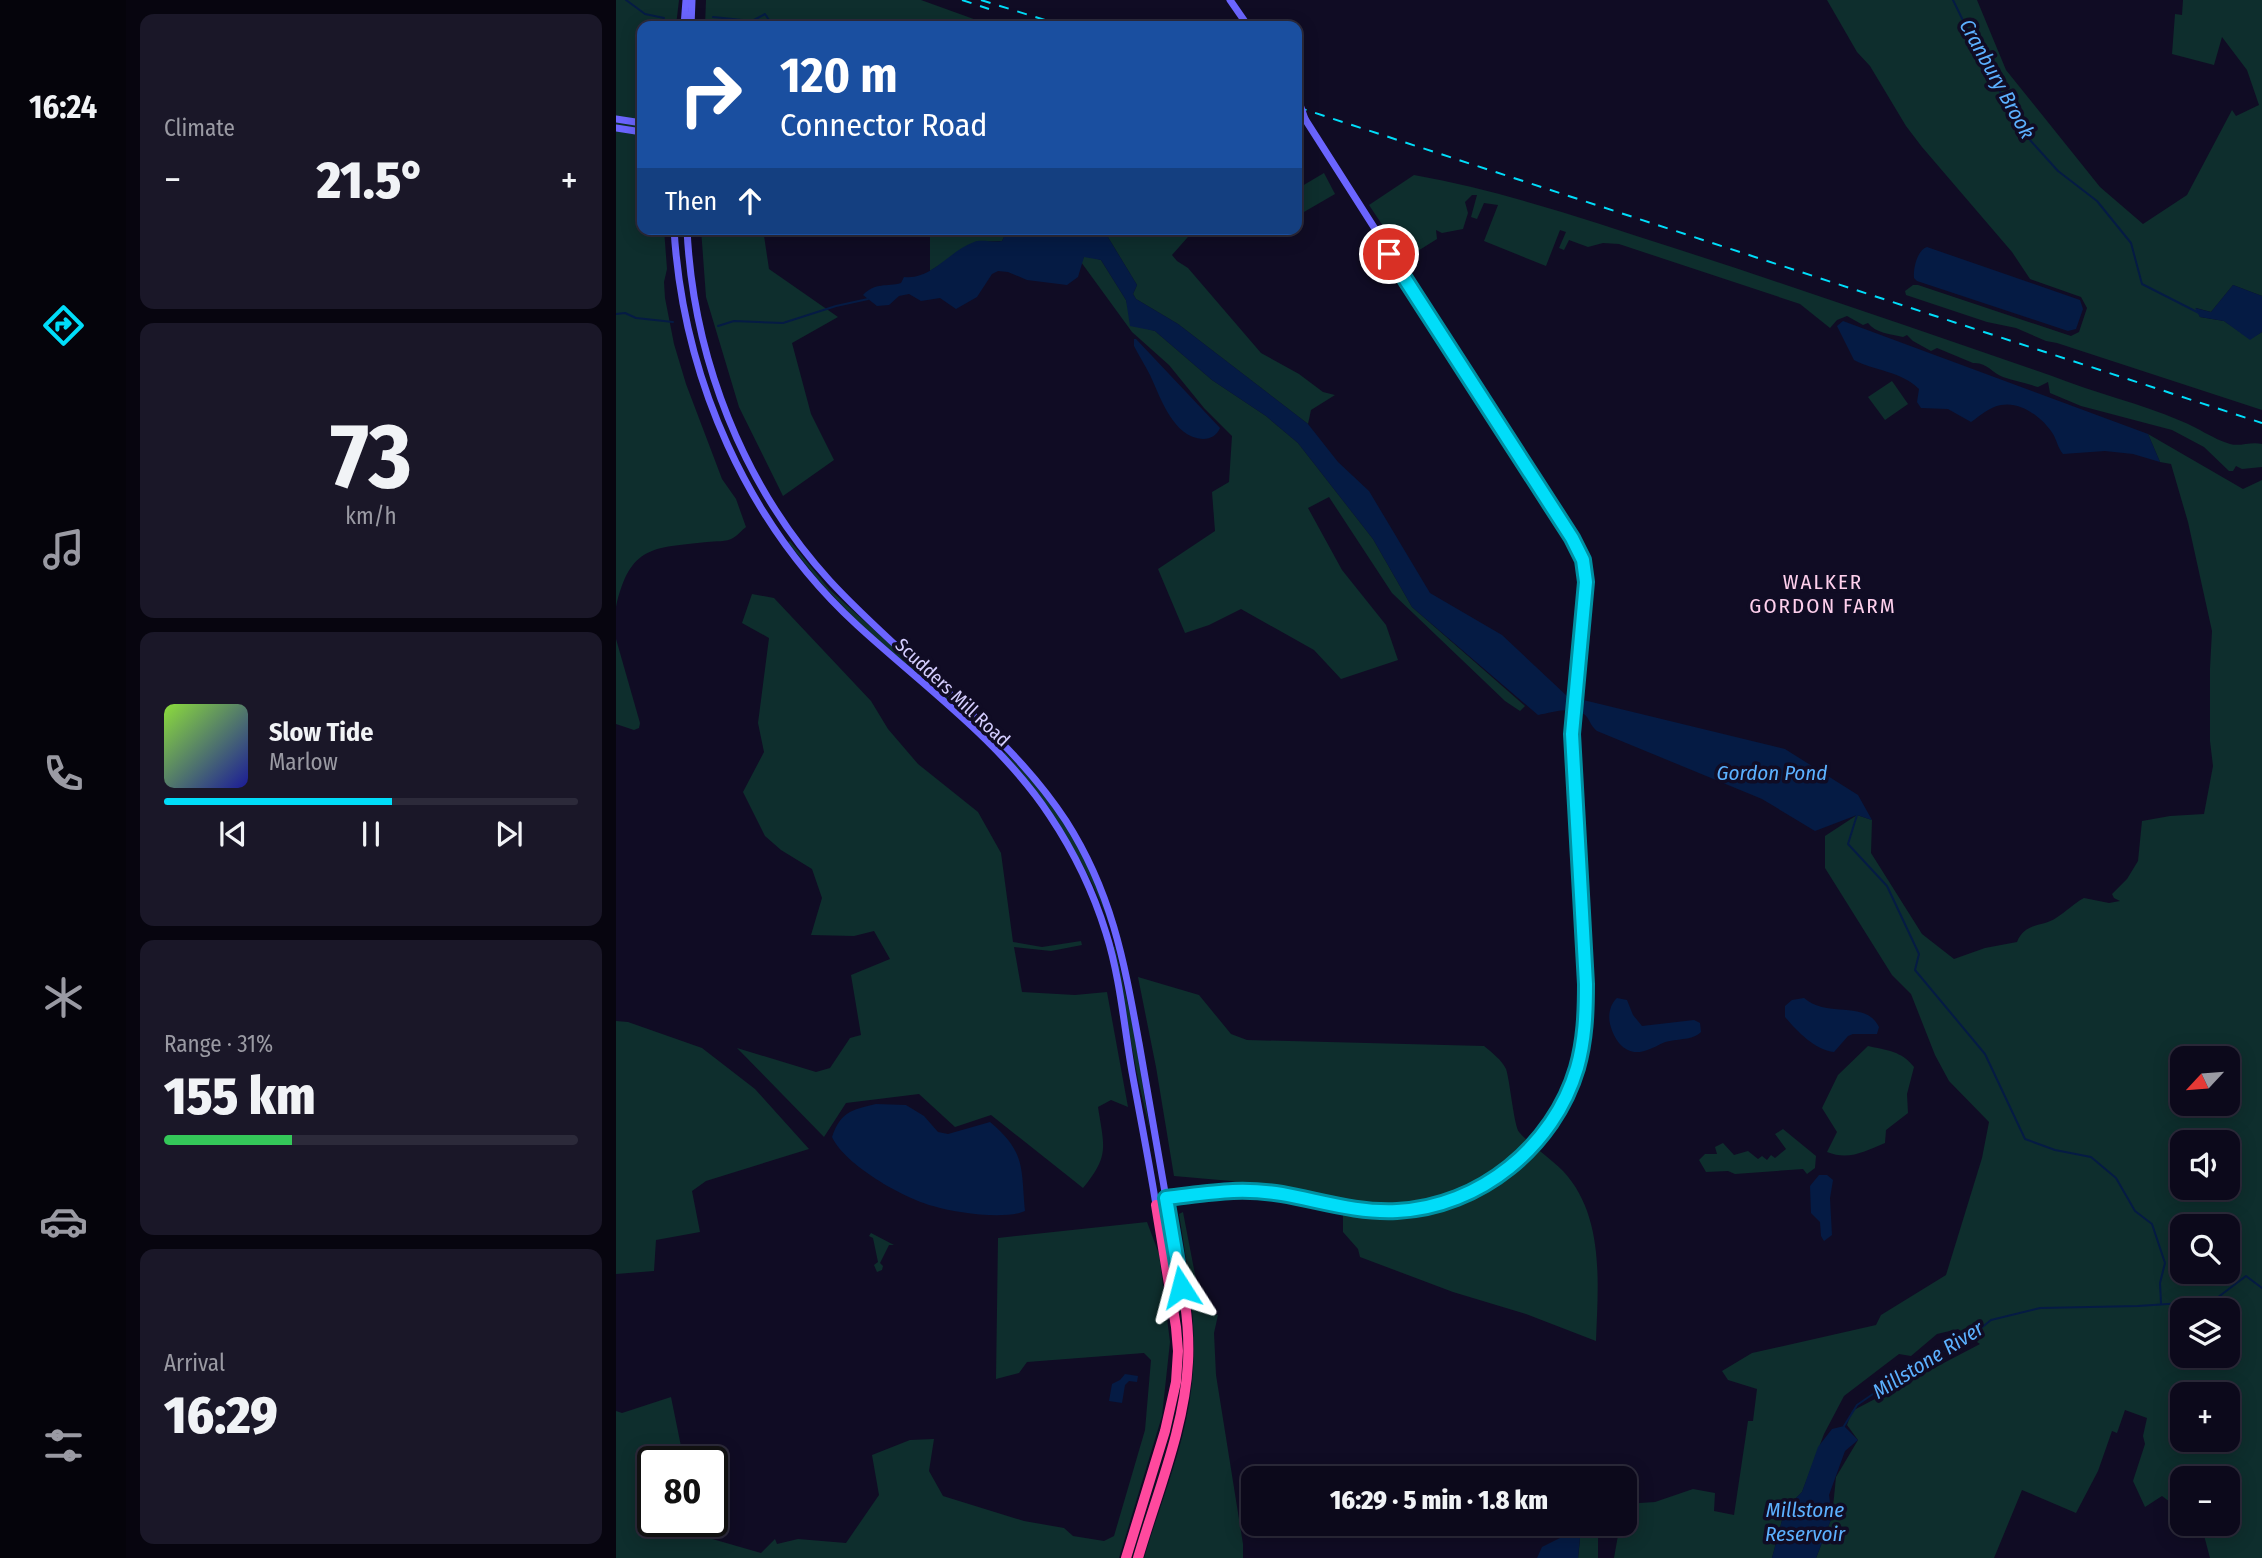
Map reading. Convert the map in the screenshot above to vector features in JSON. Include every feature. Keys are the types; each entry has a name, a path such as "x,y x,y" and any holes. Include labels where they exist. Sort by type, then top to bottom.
{"highway":[{"path":"1138,1558 1181,1413 1188,1361 1185,1306 1166,1198"},
{"path":"1128,1558 1154,1481 1176,1382 1176,1327 1155,1200"}],"main road":[{"path":"684,21 686,0"},
{"path":"691,21 692,0"},
{"path":"1230,0 1245,21"},
{"path":"1155,1200 1218,1190 1237,1190 1281,1194 1347,1209 1400,1211 1444,1201 1477,1188 1507,1169 1536,1141 1557,1113 1581,1054 1586,984 1573,774 1573,714 1586,582 1584,566 1577,546 1305,119 1302,110"},
{"path":"616,119 637,121"},
{"path":"616,128 637,131"},
{"name":"Scudders Mill Road","path":"675,235 684,310 696,360 715,416 741,474 761,507 793,555 823,592 969,726 1014,772 1049,815 1082,872 1108,940 1155,1200"},
{"name":"Scudders Mill Road","path":"688,235 696,313 712,373 738,441 766,496 828,579 1028,770 1062,816 1091,866 1118,938 1166,1198"}],"green space":[{"path":"616,0 679,0 677,21 637,21 637,235 664,235 667,269 665,298 674,344 722,479 736,499 746,527 728,540 672,546 647,554 637,561 629,572 616,607"},
{"path":"706,0 921,0 979,21 705,21"},
{"path":"1827,0 1977,0 2006,70 2100,187 2143,224 2187,195 2232,110 2236,116 2259,105 2247,70 2222,37 2214,65 2172,54 2175,14 2182,15 2183,0 2262,0 2262,296 2233,285 2211,312 2196,308 2200,317 2224,321 2250,339 2262,332 2262,410 2046,341 2016,328 1987,322 1906,295 1905,291 1918,285 2071,336 2079,332 2087,308 2081,297 2030,279 2012,252 1906,126 1870,66 1857,52"},
{"path":"1324,173 1335,194 1302,213 1302,186"},
{"path":"1414,175 1480,189 1610,227 2149,409 2230,444 2262,444 2262,467 2242,469 2236,466 2233,471 2229,471 2204,447 2172,430 2081,406 2050,393 2048,382 2038,387 2003,377 1982,364 1937,348 1931,351 1907,335 1903,337 1884,333 1868,323 1863,325 1847,316 1837,320 1830,328 1800,304 1619,244 1603,243 1588,247 1569,240 1564,250 1559,248 1566,232 1560,230 1546,266 1484,241 1498,205 1484,203 1477,219 1471,217 1477,195 1472,195 1465,202 1468,213 1463,229 1442,233 1436,230 1437,239 1405,259 1369,205"},
{"path":"701,235 764,235 769,269 838,317 792,343 811,414 834,460 783,496 739,407 706,297"},
{"path":"930,235 1005,235 1002,241 975,242 930,271"},
{"path":"1107,235 1190,235 1172,255 1177,261 1188,268 1261,353 1299,374 1323,392 1335,395 1311,410 1308,424 1178,324 1136,299 1133,294 1137,285"},
{"path":"1087,256 1101,260 1126,300 1130,314 1138,326 1155,331 1212,380 1266,416 1298,443 1373,539 1412,607 1525,706 1520,711 1505,701 1392,593 1329,497 1308,508 1342,570 1386,625 1398,660 1341,679 1314,650 1241,609 1209,625 1185,633 1158,569 1215,531 1212,492 1229,482 1232,436 1204,408 1169,365 1132,332 1081,262"},
{"path":"1892,381 1908,404 1885,420 1868,397"},
{"path":"2148,434 2243,489 2262,480 2262,1558 2210,1558 2204,1536 2240,1536 2240,1466 2170,1466 2170,1502 2162,1496 2145,1507 2133,1481 2145,1444 2143,1436 2147,1418 2125,1410 2117,1433 2112,1431 2098,1471 2076,1513 2022,1490 1994,1558 1816,1558 1832,1517 1836,1477 1858,1440 1847,1425 1852,1411 1980,1344 1958,1329 1937,1334 1911,1356 1899,1354 1844,1396 1824,1434 1802,1492 1785,1509 1772,1558 1614,1558 1618,1536 1637,1536 1637,1503 1655,1502 1693,1489 1715,1493 1714,1511 1734,1515 1748,1421 1753,1421 1757,1389 1728,1380 1722,1371 1752,1353 1876,1325 1881,1315 1946,1275 1982,1158 1989,1122 1949,1081 1935,1055 1911,994 1892,975 1825,868 1825,836 1857,815 1872,820 1871,853 1922,934 1954,959 1985,948 2017,942 2029,928 2051,921 2084,898 2109,903 2120,901 2112,894 2127,879 2138,861 2142,821 2204,814 2213,766 2210,741 2212,631 2188,522 2171,464 2160,462"},
{"path":"790,541 829,589 991,736 858,622 819,581 788,542"},
{"path":"752,594 774,598 871,701 888,729 918,764 978,812 1001,853 1013,942 1042,947 1081,941 1082,945 1051,951 1014,947 1022,992 1075,995 1107,992 1128,1107 1111,1100 1098,1107 1103,1150 1098,1167 1083,1188 991,1115 955,1127 919,1094 846,1103 824,1137 737,1048 816,1072 830,1068 850,1038 861,1035 851,975 890,959 874,931 854,936 811,935 822,898 812,869 781,850 765,836 743,792 764,752 758,723 769,638 742,623"},
{"path":"616,639 640,723 639,728 634,730 616,724"},
{"path":"1005,752 1042,791 1074,838 1099,890 1110,926 1078,856"},
{"path":"1113,947 1134,1031 1150,1131 1138,1079"},
{"path":"1138,977 1199,995 1231,1034 1247,1040 1484,1046 1506,1069 1519,1132 1563,1171 1577,1189 1586,1209 1598,1274 1596,1341 1360,1257 1358,1249 1343,1232 1343,1207 1231,1181 1174,1176"},
{"path":"616,1021 628,1022 702,1048 755,1089 809,1149 706,1181 692,1191 700,1232 656,1240 654,1271 616,1274"},
{"path":"1868,1046 1899,1054 1914,1067 1907,1094 1908,1113 1886,1130 1885,1143 1864,1152 1835,1155 1827,1152 1837,1132 1822,1108 1838,1075"},
{"path":"1783,1129 1816,1156 1815,1168 1807,1174 1803,1169 1735,1174 1728,1171 1706,1172 1699,1160 1705,1154 1717,1154 1715,1147 1723,1143 1734,1155 1748,1151 1758,1159 1762,1156 1767,1160 1771,1155 1775,1158 1786,1149 1775,1134"},
{"path":"1183,1212 1202,1311 1218,1315 1214,1333 1216,1375 1243,1558 1144,1558 1179,1450 1192,1383 1193,1320 1179,1214"},
{"path":"1147,1222 1159,1254 1170,1342 1162,1416 1119,1558 616,1558 616,1411 622,1413 671,1397 681,1446 637,1446 637,1537 705,1537 761,1553 775,1539 777,1544 798,1539 846,1543 879,1495 872,1455 910,1440 934,1439 929,1471 943,1496 1024,1521 1064,1528 1073,1536 1104,1541 1114,1536 1145,1430 1151,1360 1144,1353 1027,1362 1019,1373 996,1379 998,1238"},
{"path":"871,1233 894,1245 889,1245 880,1263 882,1270 877,1272 874,1265 878,1262 873,1238 869,1236"},
{"path":"1578,1536 1598,1537 1598,1558 1578,1558"}],"water":[{"name":"Gordon Pond","path":"1005,235 1107,235 1137,285 1133,294 1136,299 1178,324 1308,424 1338,462 1369,491 1430,593 1502,635 1567,696 1785,749 1858,795 1872,820 1857,815 1815,831 1762,799 1597,731 1582,713 1563,710 1538,715 1412,607 1373,539 1298,443 1266,416 1212,380 1155,331 1130,326 1126,300 1101,260 1084,257 1078,277 1067,285 1027,280 998,271 992,274 977,297 956,309 940,298 921,301 909,294 899,296 889,305 877,306 863,295 877,287 901,283 904,277 914,277 932,270 974,242 1002,241"},
{"path":"1927,247 2080,300 2083,309 2076,329 2068,331 1917,281 1914,278 1916,260"},
{"path":"2233,285 2262,296 2262,332 2250,340 2224,321 2200,317 2195,308 2211,312"},
{"path":"1843,321 2148,434 2160,462 2133,454 2105,451 2063,454 2053,434 2043,422 2024,408 2009,404 1997,406 1971,422 1948,409 1921,408 1917,402 1919,389 1912,383 1854,360 1837,326"},
{"path":"1134,339 1220,428 1215,435 1206,439 1193,437 1183,432 1176,424 1134,346"},
{"path":"1617,998 1627,1000 1633,1015 1642,1026 1694,1020 1700,1023 1701,1032 1642,1052 1629,1050 1619,1043 1610,1024 1610,1010"},
{"path":"1804,998 1824,1007 1865,1014 1879,1027 1877,1034 1848,1036 1834,1052 1820,1048 1801,1034 1785,1017 1785,1006 1792,1000"},
{"path":"876,1104 906,1105 924,1116 938,1132 948,1134 990,1122 1010,1143 1020,1162 1025,1211 993,1215 943,1209 906,1196 862,1169 839,1148 832,1137 839,1122 848,1113"},
{"path":"1819,1175 1827,1175 1833,1180 1830,1198 1832,1235 1824,1241 1820,1222 1811,1213 1810,1186"},
{"path":"1125,1374 1138,1376 1137,1382 1129,1381 1125,1385 1122,1403 1109,1401 1112,1384"},
{"name":"Millstone Reservoir","path":"1844,1426 1858,1440 1845,1451 1829,1495 1832,1517 1816,1558 1772,1558 1785,1509 1802,1492 1818,1447 1832,1429"},
{"path":"1564,1536 1580,1538 1578,1558 1537,1558 1542,1547"}],"waterway":[{"path":"626,0 645,14 664,18"},
{"name":"Cranbury Brook","path":"1953,0 1977,49 1993,71 2001,94 2030,140 2058,171 2097,201 2131,243 2142,284 2199,313"},
{"path":"752,21 765,14 770,21"},
{"path":"713,17 752,21"},
{"path":"718,326 734,321 783,323 868,299"},
{"path":"616,314 625,313 636,318 673,322"},
{"path":"1857,815 1848,844 1887,886 1919,954 1915,970 1985,1054 2025,1139 2055,1150 2091,1157 2116,1178 2135,1211 2152,1224 2165,1263 2160,1283 2161,1303"},
{"name":"Millstone River","path":"1844,1426 1857,1405 1902,1374 1970,1337 1991,1320 2040,1308 2213,1301 2246,1276 2262,1288"}],"railway":[{"path":"962,0 989,9"},
{"path":"981,0 1048,21"},
{"path":"1302,109 2262,423"}],"district":[{"name":"WALKER GORDON FARM","path":"1823,594"}],"route":[{"path":"1181,1287 1166,1198 1218,1190 1237,1190 1281,1194 1347,1209 1400,1211 1468,1193 1518,1161 1543,1133 1557,1113 1570,1086 1581,1054 1586,984 1572,734 1586,582 1584,566 1572,538 1389,254"}]}
